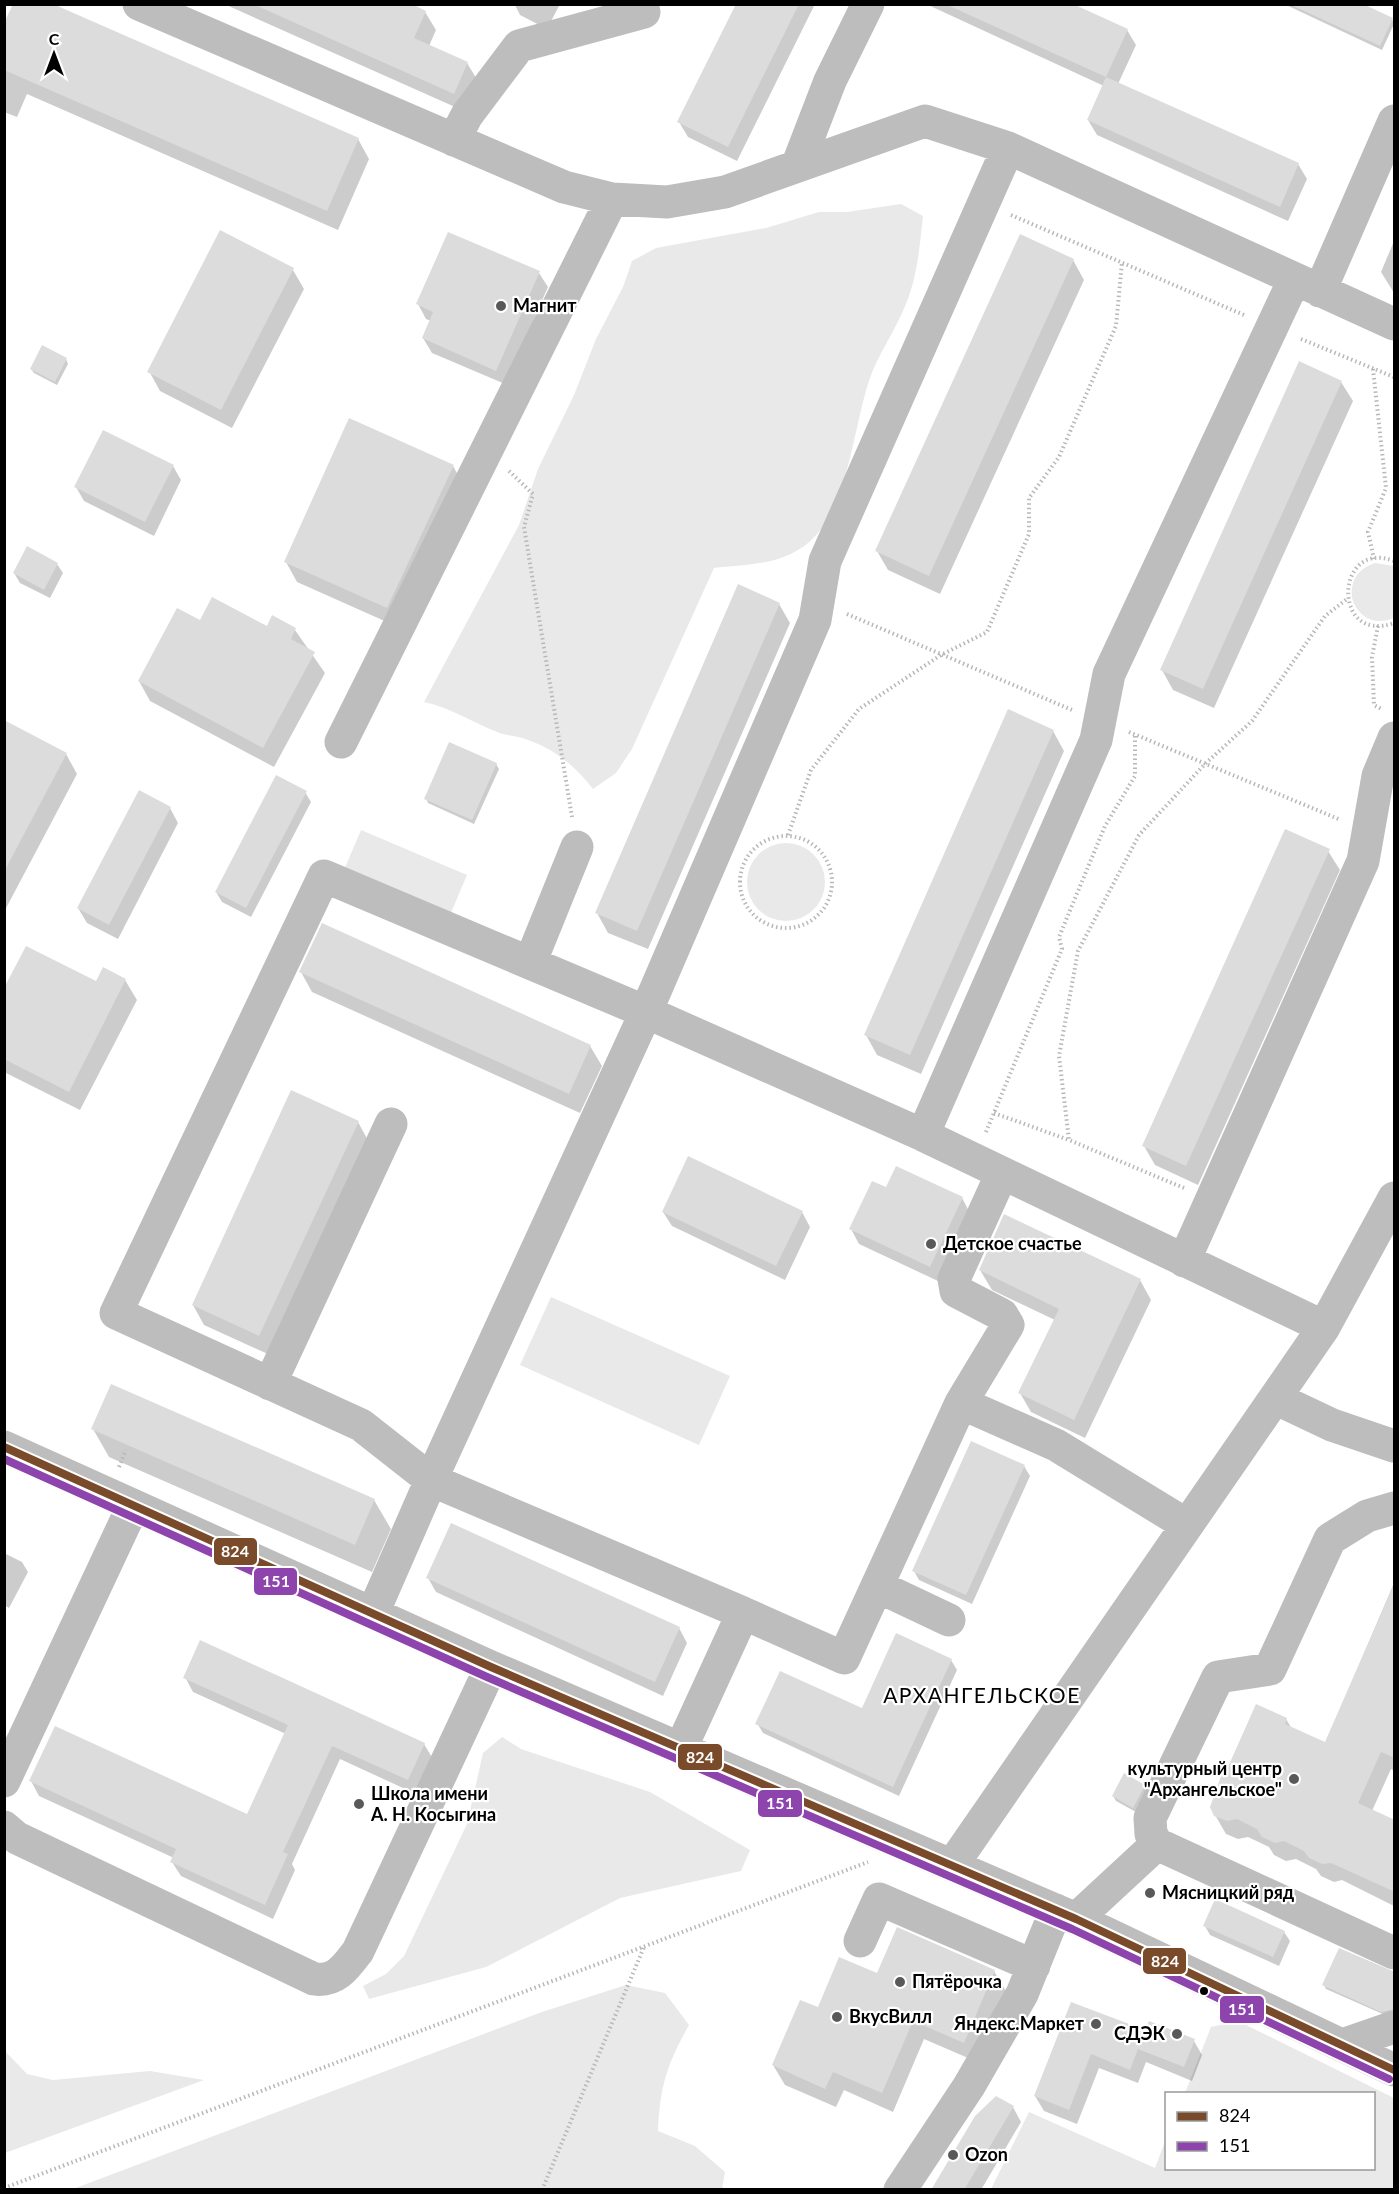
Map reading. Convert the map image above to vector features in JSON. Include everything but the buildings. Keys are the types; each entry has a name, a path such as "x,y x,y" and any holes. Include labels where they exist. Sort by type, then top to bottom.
{"street":[{"path":"139,4 564,188 612,199 667,202 725,192 925,121 1008,148 1395,324"},
{"path":"798,165 830,81 868,4"},
{"path":"454,140 467,115 519,46 644,12"},
{"path":"922,1136 1096,740 1109,674 1272,327 1307,285 1395,121"},
{"path":"373,1613 431,1480 646,1012 815,620 825,561 1008,148"},
{"path":"341,742 612,199"},
{"path":"1185,1261 1363,861 1389,724"},
{"path":"530,963 577,848"},
{"path":"1002,1173 954,1279 956,1291 1002,1315 1008,1325 962,1403 844,1658 431,1480 361,1425 116,1313 324,876 646,1012 922,1136 1002,1173 1324,1327"},
{"path":"270,1384 391,1124"},
{"path":"952,1863 1324,1327 1395,1198"},
{"path":"1275,1398 1332,1425 1395,1446"},
{"path":"962,1403 1056,1445 1187,1525"},
{"path":"4,1447 491,1666 1066,1914 1395,2070"},
{"path":"4,1781 133,1506"},
{"path":"1395,1508 1367,1516 1330,1539 1270,1669 1218,1677 1150,1818 1151,1834 1157,1844 1395,1953"},
{"path":"878,1586 949,1620"},
{"path":"681,1748 743,1613"},
{"path":"4,1827 17,1838 314,1980 326,1981 343,1972 358,1951 491,1666"},
{"path":"900,2190 969,2086 1022,1994 1034,1966 1066,1914 1157,1844"},
{"path":"860,1941 879,1899 1034,1966"},
{"path":"1342,2045 1395,2027"}],"path":[{"path":"983,204 1395,377"},
{"path":"788,836 811,770 859,709 941,655 987,632 1029,534 1029,498 1059,457 1116,327 1122,262"},
{"path":"1373,369 1386,488 1368,532 1374,559"},
{"path":"488,449 533,494 524,527 577,848"},
{"path":"1395,561 1374,559 1358,567 1348,581 1347,599 1355,615 1370,625 1395,623"},
{"path":"1069,1140 1059,1056 1078,951 1139,835 1205,764 1252,721 1325,616 1347,599"},
{"path":"1378,626 1372,657 1374,705 1389,724"},
{"path":"972,1160 1062,949 1059,937 1105,826 1135,776 1135,734"},
{"path":"788,836 811,842 820,850 832,871 833,883 829,900 819,915 803,925 785,928 762,922 753,914 741,893 740,881 747,858 754,848 764,841 788,836"},
{"path":"994,1113 1069,1140 1212,1200"},
{"path":"4,2188 911,1846"},
{"path":"542,2190 644,1947"}],"shaded area":[{"path":"901,204 923,216 915,276 897,324 873,370 848,468 829,516 816,536 789,555 757,564 714,568 632,749 616,773 593,789 572,766 538,744 497,732 452,711 424,702 519,525 538,469 574,395 596,339 623,287 632,261 656,248 766,228 819,212 847,212"},
{"path":"1375,563 1394,566 1394,618 1387,620 1374,620 1363,615 1358,611 1352,598 1352,586 1356,576 1364,568"},
{"path":"361,830 467,875 450,915 344,870"},
{"path":"786,843 801,846 818,860 825,882 822,897 808,914 786,921 771,918 754,904 747,882 750,867 764,850"},
{"path":"551,1297 730,1376 699,1445 520,1365"},
{"path":"502,1737 521,1749 650,1792 750,1850 741,1871 620,1898 486,1967 369,1999 363,1986 386,1974 404,1956 467,1824 483,1753"},
{"path":"626,1985 665,1993 689,2025 666,2076 658,2131 695,2146 725,2172 722,2189 73,2189 542,2012"},
{"path":"1238,2021 1394,2098 1394,2189 991,2189 1029,2112 1155,2168 1165,2142 1165,2170 1375,2170 1375,2092 1185,2092 1211,2027"},
{"path":"4,2050 27,2074 53,2080 150,2071 204,2080 5,2153"}],"transit line":[{"name":"824","path":"4,1447 491,1667 1076,1919 1394,2070"},
{"name":"151","path":"4,1459 487,1677 1072,1929 1389,2079"}],"place":[{"name":"Магнит","path":"501,306"},
{"name":"Детское счастье","path":"931,1244"},
{"name":"культурный центр \"Архангельское\"","path":"1294,1779"},
{"name":"Школа имени А. Н. Косыгина","path":"359,1804"},
{"name":"Мясницкий ряд","path":"1150,1893"},
{"name":"Пятёрочка","path":"900,1982"},
{"name":"ВкусВилл","path":"837,2017"},
{"name":"Яндекс.Маркет","path":"1096,2024"},
{"name":"СДЭК","path":"1177,2034"},
{"name":"Ozon","path":"953,2155"}],"district":[{"name":"АРХАНГЕЛЬСКОЕ","path":"982,1696"}]}
